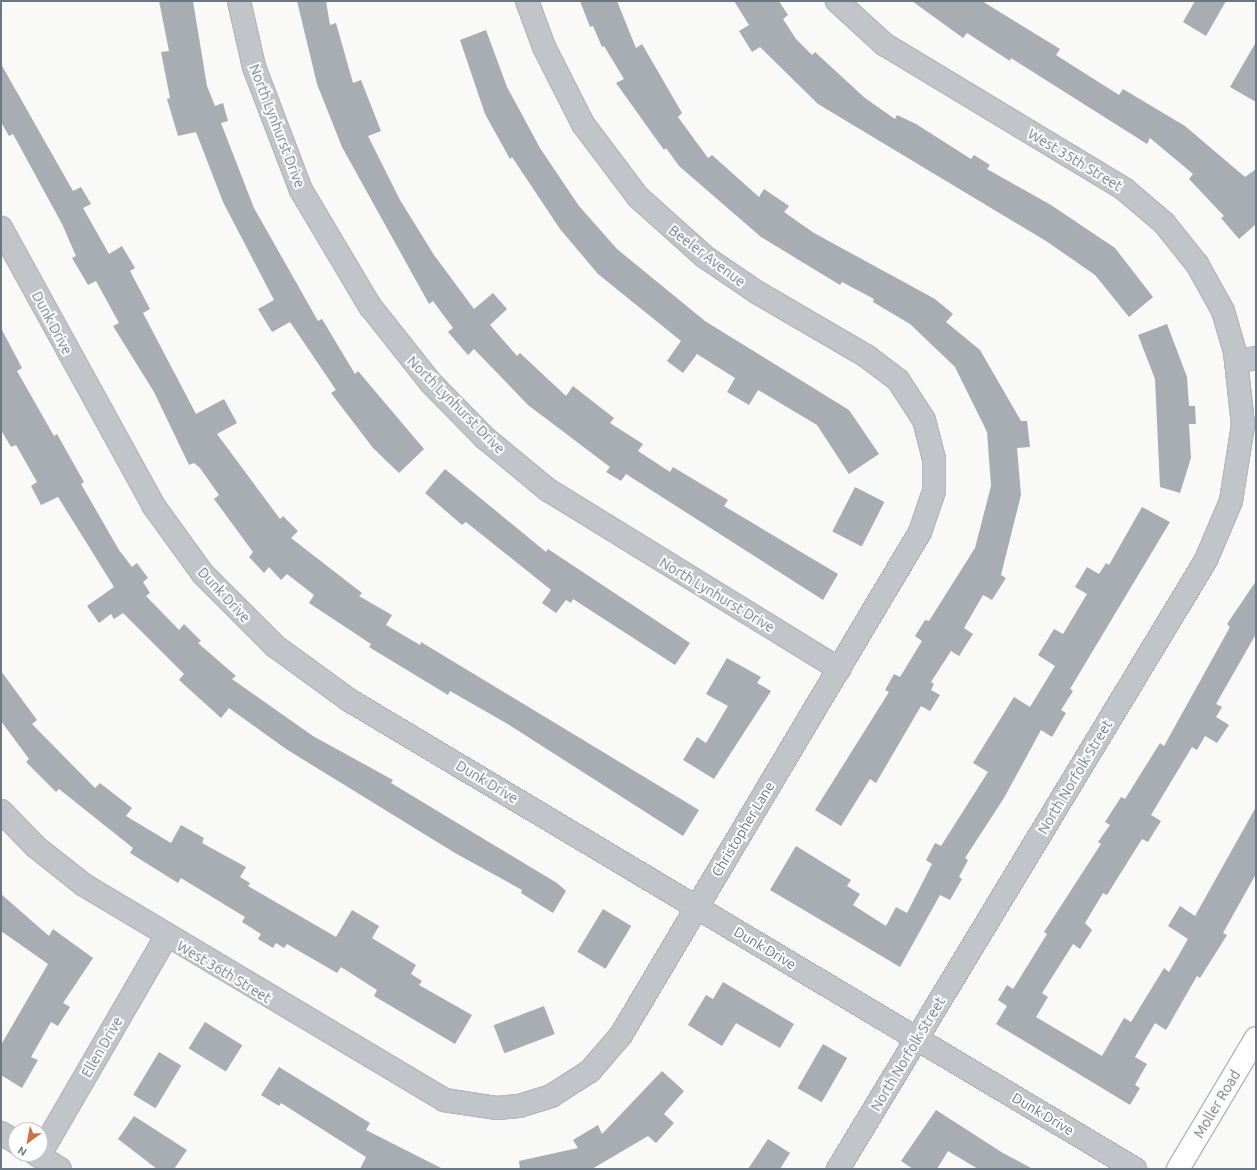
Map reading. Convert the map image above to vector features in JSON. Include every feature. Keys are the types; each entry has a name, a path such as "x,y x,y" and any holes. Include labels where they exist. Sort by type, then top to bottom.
{"main road":[{"name":"Moller Road","path":"1178,1169 1256,1038"}],"street":[{"name":"North Lynhurst Drive","path":"239,1 254,66 294,175 370,306 431,383 485,438 548,490 839,669"},
{"name":"Beeler Avenue","path":"527,1 544,47 584,124 638,197 683,240 727,273 891,374 920,411 931,439 934,459"},
{"name":"West 35th Street","path":"837,1 867,31 901,56 1106,177 1144,204 1184,246 1206,278 1246,360"},
{"name":"Dunk Drive","path":"1,228 133,474 203,574 246,619 292,660 350,700 1136,1169"},
{"name":"North Norfolk Street","path":"838,1169 1212,550 1228,510 1240,458 1246,360"},
{"name":"Christopher Lane","path":"465,1106 519,1106 550,1096 590,1071 621,1035 925,522 934,491 934,459"},
{"name":"West 36th Street","path":"1,811 68,873 166,937 424,1092 465,1106"},
{"name":"Ellen Drive","path":"48,1136 166,937"},
{"path":"48,1162 60,1169"}],"building":[{"path":"159,1 193,1 207,86 215,106 223,103 228,121 221,123 254,208 318,321 322,319 355,374 358,371 424,449 399,473 373,448 331,393 336,390 290,322 272,332 258,309 274,300 223,202 196,132 178,136 167,99 170,98 161,52 169,51"},
{"path":"297,1 326,1 330,25 336,23 353,83 361,80 381,131 368,136 400,200 434,255 474,309 493,293 507,309 490,325 517,356 520,353 566,396 573,386 614,418 610,423 643,444 638,451 670,472 673,467 728,500 724,506 838,574 823,600 626,474 621,481 606,472 610,467 528,405 474,349 468,355 448,332 453,328 433,301 429,304 342,147 317,84"},
{"path":"580,1 617,1 636,48 642,44 682,113 678,117 708,158 712,155 759,197 764,189 789,206 784,212 814,233 935,299 953,314 946,322 980,350 1021,421 1027,421 1030,447 1017,448 1021,495 1001,575 1006,578 992,600 983,595 964,628 973,634 959,656 951,651 931,682 934,684 931,690 940,695 930,711 921,706 876,783 870,779 841,826 815,810 889,692 885,690 894,674 900,677 922,641 915,636 925,620 929,621 975,548 991,486 987,432 955,367 910,324 873,302 874,299 842,282 840,285 761,237 679,166 666,148 664,150 616,83 624,79 604,46 602,47 593,26 590,27"},
{"path":"734,1 779,1 788,15 783,19 796,39 812,55 815,52 865,98 895,119 897,115 916,124 971,159 974,155 990,165 987,169 1051,205 1115,248 1153,297 1129,317 1095,275 1046,241 818,104 760,47 752,52 739,31 749,25"},
{"path":"912,1 982,1 1060,49 1056,55 1119,95 1123,89 1185,126 1245,177 1256,169 1256,224 1239,239 1221,218 1224,216 1189,179 1193,174 1150,138 1147,144 1011,58 1010,61 967,33 963,38"},
{"path":"1195,1 1226,1 1206,36 1183,22"},
{"path":"486,30 507,87 540,148 579,206 617,249 705,321 849,410 879,454 849,474 817,425 758,390 749,405 727,392 735,378 697,354 683,373 667,361 681,341 598,274 560,229 512,157 510,159 485,114 460,40"},
{"path":"1256,42 1256,102 1230,87"},
{"path":"1,64 73,191 81,187 91,204 83,208 109,254 122,246 135,268 130,271 150,309 143,313 196,414 224,399 237,423 217,434 280,519 283,516 298,531 291,538 362,593 359,596 392,615 386,625 420,645 421,642 699,810 683,836 506,723 450,691 448,695 369,647 371,644 309,603 314,595 287,574 281,580 269,567 264,573 249,557 253,552 214,499 219,495 200,468 194,463 189,465 154,392 113,326 119,323 96,281 88,285 72,258 76,256 62,224 13,134 9,136 1,122"},
{"path":"1167,324 1187,377 1189,406 1195,406 1196,424 1189,424 1191,458 1180,493 1160,487 1155,379 1138,335"},
{"path":"1,328 22,368 17,371 54,436 57,434 84,482 81,484 119,550 132,567 137,563 148,578 143,582 150,593 146,596 179,630 184,624 201,641 198,643 236,676 232,679 313,736 393,780 391,783 557,883 566,891 553,913 521,893 522,890 455,853 286,749 229,708 221,718 179,680 184,674 123,613 114,619 111,614 99,623 87,606 114,587 58,497 41,505 31,486 37,482 16,445 11,447 1,430"},
{"path":"445,469 546,552 548,549 690,643 675,665 573,599 571,603 566,600 556,613 542,603 551,590 466,522 462,525 425,493"},
{"path":"855,487 884,502 862,547 832,532"},
{"path":"1142,507 1170,522 1070,689 1073,691 1061,710 1066,713 1052,737 1041,730 1004,798 965,858 968,860 959,877 962,879 950,900 940,895 900,967 770,890 796,846 851,880 847,886 860,894 853,905 886,926 896,907 907,913 932,864 926,860 935,843 941,846 988,772 973,763 1014,697 1030,707 1055,666 1038,655 1054,629 1063,634 1087,594 1075,587 1087,567 1099,574 1106,563 1109,565"},
{"path":"1256,581 1256,634 1216,704 1222,707 1216,717 1229,725 1217,743 1205,736 1197,750 1192,747 1151,815 1161,821 1148,842 1142,839 1107,895 1103,893 1085,923 1092,930 1080,949 1073,944 1042,993 1048,997 1036,1017 1102,1056 1124,1018 1131,1022 1164,968 1169,972 1188,939 1168,926 1180,906 1195,916 1256,807 1256,874 1223,933 1227,935 1200,978 1197,976 1166,1030 1155,1023 1135,1057 1147,1064 1135,1085 1140,1088 1130,1105 996,1024 1007,1006 998,1000 1007,985 1013,989 1047,934 1044,932 1101,844 1098,842 1110,825 1105,822 1121,797 1125,799 1160,743 1164,746 1230,627 1227,624"},
{"path":"727,658 761,677 757,683 771,691 714,779 683,760 697,737 706,743 728,706 706,694"},
{"path":"1,671 37,720 32,724 95,788 100,783 132,808 126,816 171,843 181,825 204,838 202,843 246,867 240,877 250,883 248,886 336,937 352,910 379,926 372,938 416,965 411,974 422,981 419,985 472,1015 455,1044 374,996 377,990 341,967 337,973 287,944 284,948 276,943 273,948 258,939 261,934 242,922 245,917 181,878 178,883 130,853 133,848 59,789 56,792 26,762 29,759 1,721"},
{"path":"1,894 49,936 53,929 93,958 63,1003 70,1007 58,1026 51,1022 31,1057 38,1060 22,1088 1,1075 1,1045 48,964 1,931"},
{"path":"603,909 631,926 606,969 577,952"},
{"path":"723,982 794,1024 780,1048 736,1023 722,1046 688,1025 706,995 713,999"},
{"path":"544,1006 555,1034 504,1053 494,1025"},
{"path":"205,1022 242,1045 226,1072 189,1048"},
{"path":"823,1044 847,1058 822,1102 798,1088"},
{"path":"159,1052 181,1065 156,1108 133,1095"},
{"path":"279,1067 370,1123 366,1130 443,1169 360,1169 366,1157 281,1103 279,1106 261,1095"},
{"path":"662,1071 684,1091 664,1114 674,1123 656,1143 648,1136 592,1169 520,1169 519,1161 578,1148 573,1140 598,1125 602,1134"},
{"path":"936,1110 1003,1153 1033,1169 978,1169 948,1151 937,1169 913,1169 901,1161"},
{"path":"134,1116 187,1150 174,1169 157,1169 118,1139"},
{"path":"768,1139 790,1153 780,1169 748,1169"}]}
